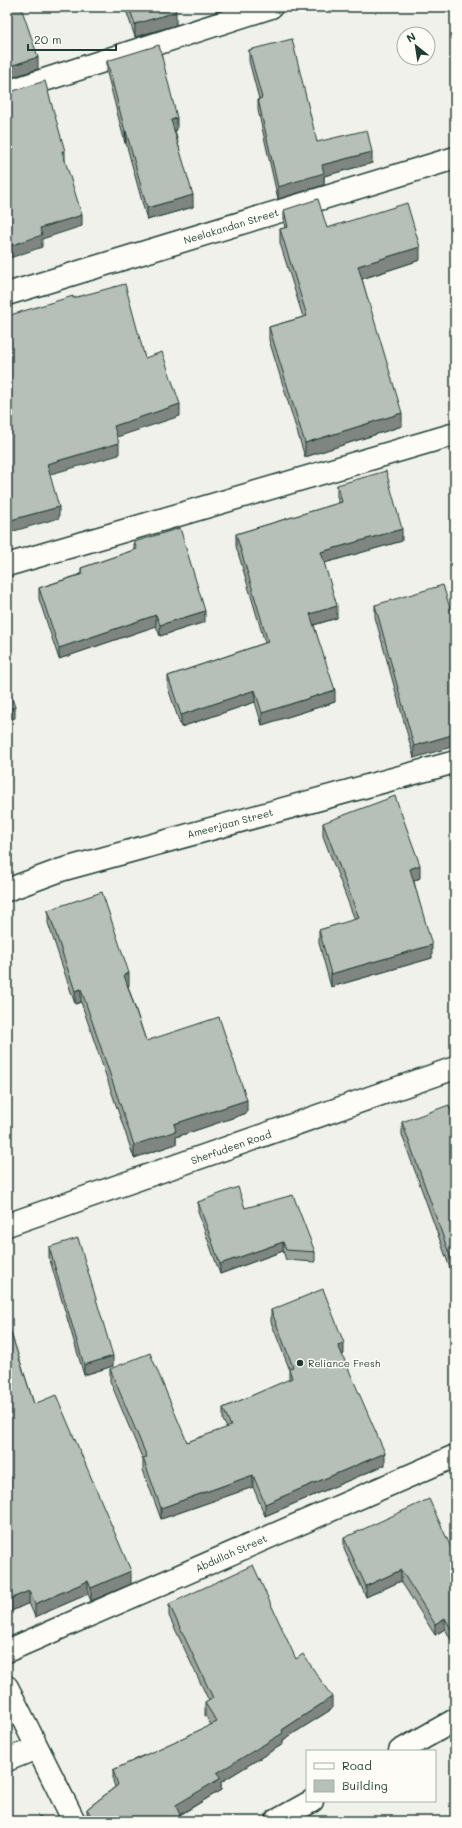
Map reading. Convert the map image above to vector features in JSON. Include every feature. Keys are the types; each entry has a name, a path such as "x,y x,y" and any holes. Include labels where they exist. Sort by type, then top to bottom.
{"street":[{"path":"7,92 272,7"},
{"name":"Neelakandan Street","path":"7,294 455,158"},
{"path":"7,565 455,434"},
{"name":"Ameerjaan Street","path":"7,890 60,870 455,762"},
{"name":"Sherfudeen Road","path":"7,1226 455,1068"},
{"name":"Abdullah Street","path":"7,1651 455,1456"},
{"path":"7,1687 74,1821"},
{"path":"402,1750 455,1720"},
{"path":"7,1760 37,1748"},
{"path":"276,1821 310,1802"}],"building":[{"path":"7,7 21,7 38,57 7,67"},
{"path":"129,7 174,7 176,12 135,24"},
{"path":"292,39 317,142 367,130 372,152 322,165 324,173 278,187 258,99 262,98 249,50"},
{"path":"159,45 177,118 171,120 193,195 147,208 107,61"},
{"path":"45,81 65,151 62,151 82,215 40,228 42,235 7,247 7,92"},
{"path":"318,199 327,228 407,203 420,247 358,266 402,413 305,443 269,327 307,316 280,229 288,227 284,210"},
{"path":"125,284 145,358 162,352 180,404 114,426 119,443 47,464 59,507 7,521 7,316 73,296 73,298"},
{"path":"386,471 402,529 321,552 337,606 310,614 335,690 262,713 255,690 181,715 168,676 268,642 236,534 342,502 337,485"},
{"path":"180,528 205,611 160,625 156,615 59,648 39,588 83,574 81,568 137,549 134,542"},
{"path":"443,585 455,625 455,734 414,746 375,605"},
{"path":"7,684 15,707 7,710"},
{"path":"395,796 420,865 410,869 432,945 331,974 319,930 359,918 323,823"},
{"path":"102,892 129,973 124,975 146,1041 219,1017 247,1100 174,1124 176,1131 134,1145 81,989 75,991 48,910"},
{"path":"449,1105 455,1123 455,1270 402,1122"},
{"path":"238,1187 245,1208 293,1195 315,1252 286,1250 283,1242 220,1264 198,1202"},
{"path":"78,1238 113,1356 84,1365 49,1247"},
{"path":"323,1289 344,1343 338,1345 385,1453 265,1504 253,1475 161,1508 143,1458 147,1457 110,1369 150,1353 187,1442 231,1426 223,1408 292,1378 289,1369 293,1367 271,1310"},
{"path":"7,1321 34,1404 56,1395 131,1571 91,1588 88,1581 35,1604 29,1591 7,1600"},
{"path":"429,1499 453,1552 455,1551 455,1636 445,1618 435,1624 401,1570 366,1586 344,1538"},
{"path":"253,1565 296,1659 303,1654 332,1697 282,1730 283,1733 217,1773 221,1778 176,1805 182,1821 94,1821 87,1809 118,1785 113,1770 217,1722 205,1703 213,1698 169,1604"},
{"path":"40,1816 43,1821 32,1821"}],"place":[{"name":"Reliance Fresh","path":"300,1363"}]}
